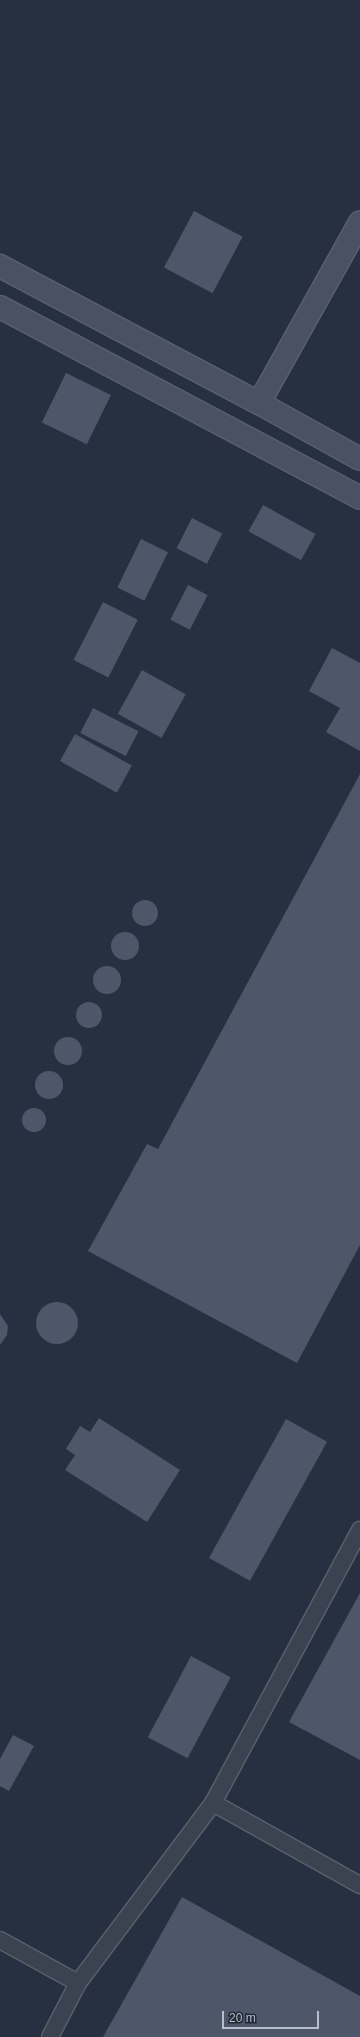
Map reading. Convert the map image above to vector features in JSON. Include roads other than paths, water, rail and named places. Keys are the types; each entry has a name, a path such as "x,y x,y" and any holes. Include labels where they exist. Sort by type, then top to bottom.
{"street":[{"path":"260,403 360,222"},
{"path":"0,266 260,403 360,459"},
{"path":"0,307 360,498"}],"lane":[{"path":"50,2037 78,1983 213,1803 360,1530"},
{"path":"213,1803 360,1885"},
{"path":"0,1940 78,1983"}]}
